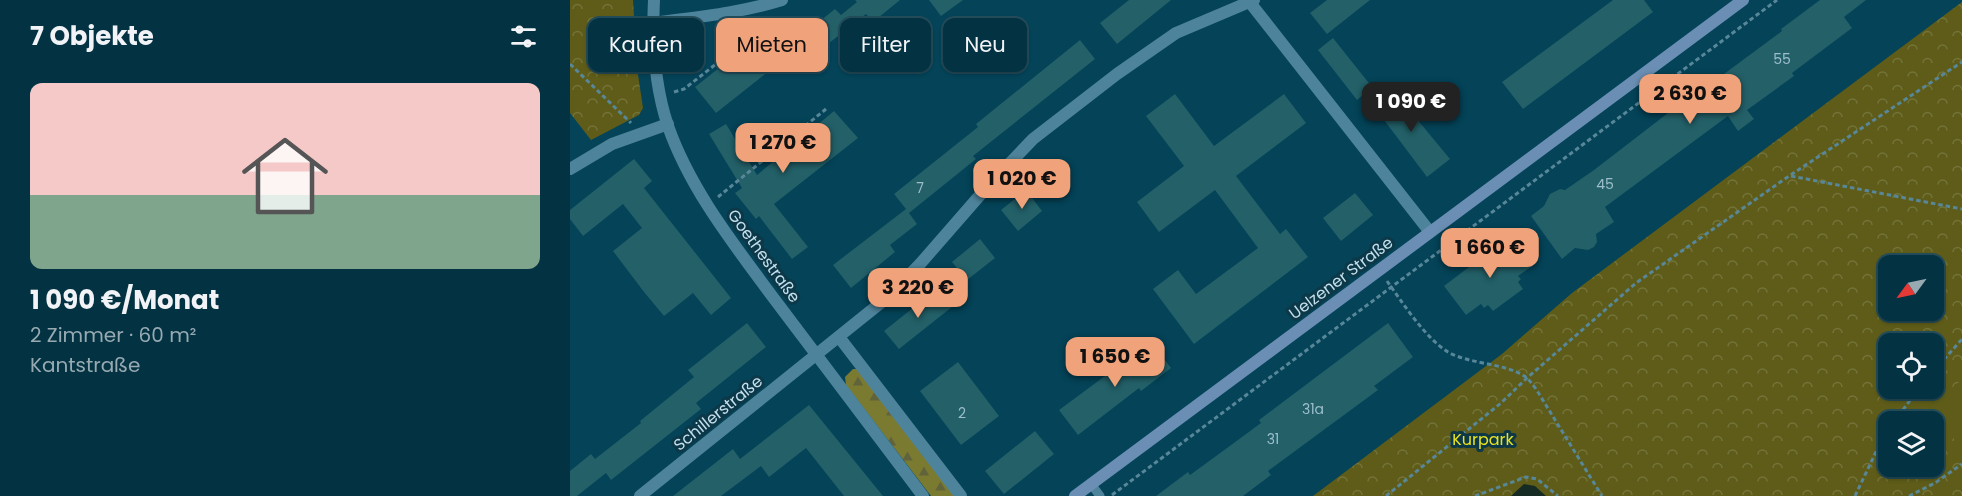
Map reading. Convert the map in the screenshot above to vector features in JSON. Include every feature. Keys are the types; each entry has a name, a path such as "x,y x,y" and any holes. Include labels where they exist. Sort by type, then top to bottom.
{"street":[{"name":"Goethestraße","path":"653,18 654,0"},
{"path":"692,18 761,7 782,0"},
{"name":"Uelzener Straße","path":"1075,496 1743,0"},
{"path":"816,355 888,297 1033,139 1117,74 1176,33 1251,1 1430,232"},
{"name":"Goethestraße","path":"658,72 668,124 690,176 708,206 816,355 923,496"},
{"path":"570,169 612,144 668,124"},
{"path":"839,337 961,496"},
{"name":"Schillerstraße","path":"640,496 816,355"}],"lane":[{"path":"1091,484 1100,496"}],"path":[{"path":"1110,496 1777,0"},
{"path":"1386,496 1501,403 1636,283 1789,176 1962,62"},
{"path":"570,64 641,132"},
{"path":"661,96 684,89 716,64"},
{"path":"708,206 826,109"},
{"path":"1789,176 1962,209"},
{"path":"1380,270 1415,319 1446,351 1466,360 1513,371 1527,378 1602,496"},
{"path":"1944,360 1962,339"},
{"path":"1855,496 1878,448"},
{"path":"1909,496 1935,483 1962,464"},
{"path":"1475,496 1526,477 1537,479 1558,496"}],"green space":[{"path":"570,0 633,0 634,18 588,18 588,72 638,72 643,108 639,115 591,140 570,113"},
{"name":"Kurpark","path":"1962,2 1962,496 1313,496 1502,354 1572,293"},
{"path":"853,369 859,369 956,496 931,496 846,385 845,377"},
{"path":"1962,380 1962,449 1944,426 1944,411 1932,411 1928,406 1937,399 1944,399 1944,394"}],"shaded area":[{"path":"1524,484 1535,486 1546,496 1511,496"}],"building":[{"path":"855,0 900,0 878,18 870,18 866,14 861,18 840,18 840,34 828,44 828,18 824,18 835,9 841,15 857,2"},
{"path":"929,0 963,0 941,16"},
{"path":"1129,0 1171,0 1117,44 1100,23"},
{"path":"1327,0 1370,0 1327,34 1310,13"},
{"path":"1613,0 1644,0 1653,12 1523,109 1502,82"},
{"path":"1820,0 1866,0 1844,17 1852,28 1792,73 1794,76 1747,110 1754,119 1738,131 1728,116 1605,207 1614,222 1596,234 1597,242 1594,247 1588,250 1575,248 1562,259 1531,216 1544,206 1550,194 1560,189 1565,190 1594,170 1703,86 1705,88 1782,31 1781,29"},
{"path":"1333,38 1372,87 1357,100 1318,50"},
{"path":"1080,40 1095,59 973,156 976,159 909,213 917,224 890,245 895,252 851,288 833,265 906,209 894,194 978,127 976,124"},
{"path":"716,70 768,72 716,113 695,87"},
{"path":"1392,89 1450,159 1427,177 1372,104"},
{"path":"1175,94 1214,146 1284,94 1306,123 1236,176 1280,234 1286,229 1308,257 1194,344 1153,289 1178,270 1196,294 1258,248 1215,190 1159,232 1137,202 1184,166 1146,116"},
{"path":"834,111 858,138 774,204 808,247 792,259 759,216 756,219 735,193 742,188 709,134 726,124 757,175"},
{"path":"634,159 652,181 644,188 731,298 711,315 693,293 664,316 644,292 613,251 642,228 623,204 583,236 570,219 570,210"},
{"path":"1026,190 1042,211 1018,231 1001,210"},
{"path":"1355,193 1373,215 1341,241 1323,218"},
{"path":"1510,236 1532,266 1518,276 1521,279 1518,282 1523,289 1493,311 1488,305 1484,308 1481,304 1466,315 1444,286"},
{"path":"980,239 995,258 967,280 952,262"},
{"path":"938,288 952,307 899,349 884,331"},
{"path":"747,323 766,347 696,403 701,409 611,480 606,473 577,496 570,496 570,471 591,454 595,459 641,423 640,421 694,377 688,370"},
{"path":"1388,323 1413,357 1374,386 1378,390 1268,471 1271,475 1243,496 1156,496 1188,472 1190,475 1261,423 1259,420"},
{"path":"1151,342 1171,368 1141,391 1139,388 1078,435 1059,410"},
{"path":"958,362 999,416 961,445 920,391"},
{"path":"809,405 883,496 844,496 806,448 769,477 761,466 721,496 673,496 733,449 740,459"},
{"path":"1035,431 1054,454 1004,494 985,471"}]}
